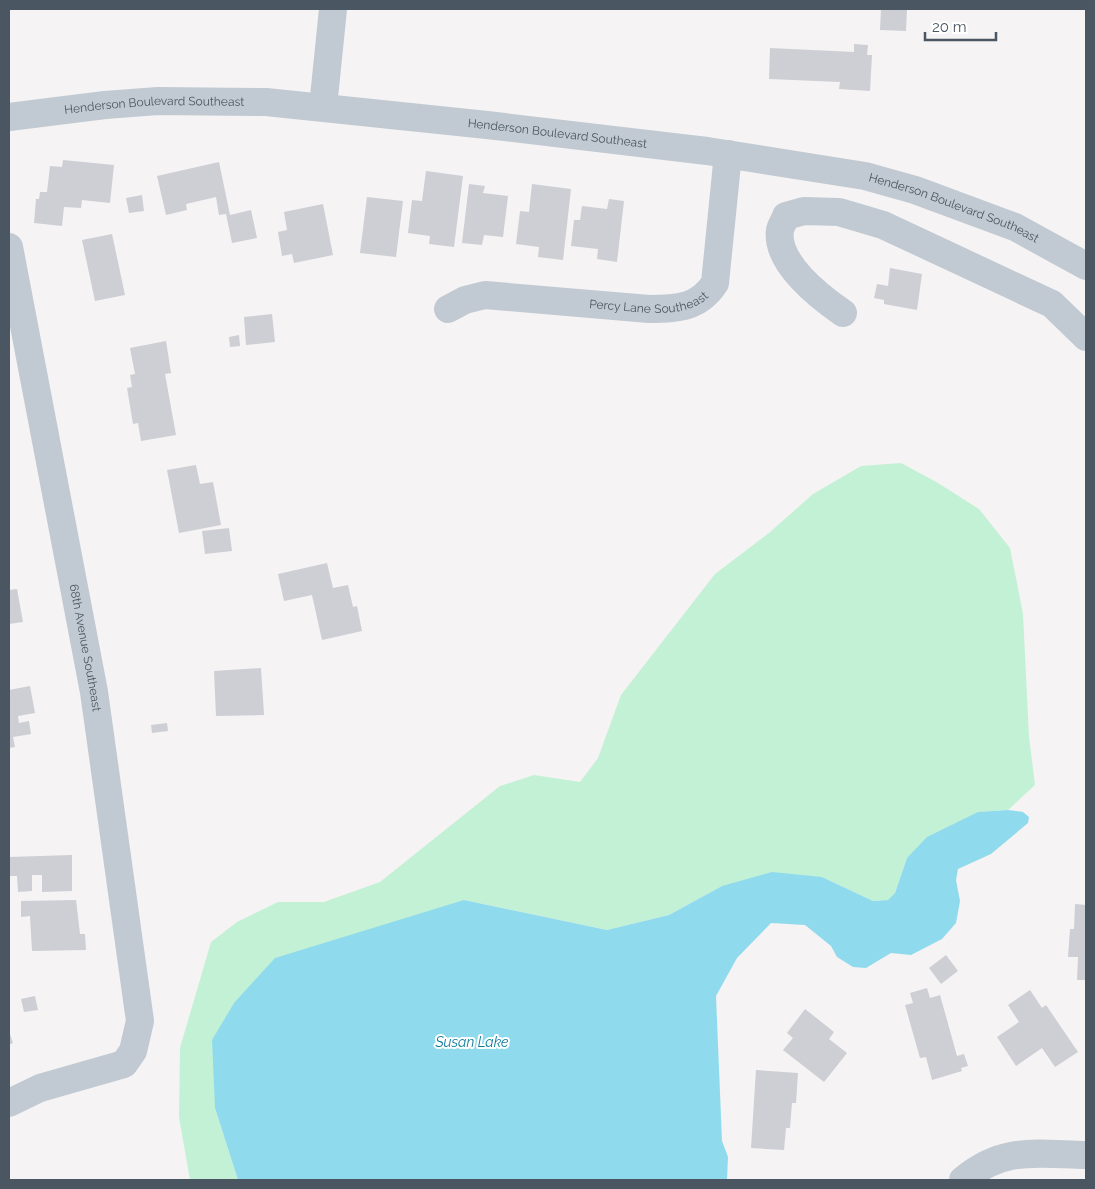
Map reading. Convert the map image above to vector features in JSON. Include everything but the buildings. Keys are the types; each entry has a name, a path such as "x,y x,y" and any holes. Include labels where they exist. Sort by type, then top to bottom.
{"street":[{"path":"323,107 333,9"},
{"name":"Henderson Boulevard Southeast","path":"9,117 105,105 158,101 266,102 728,154 865,176 915,190 1015,227 1086,266"},
{"name":"Percy Lane Southeast","path":"448,309 465,300 485,295 648,309 673,309 692,304 707,295 715,283 728,154"},
{"path":"843,313 821,298 798,275 783,248 780,230 786,216 804,211 839,212 883,225 1052,304 1086,337"},
{"name":"68th Avenue Southeast","path":"9,247 19,362 94,692 140,1021 133,1051 124,1064 40,1088 9,1103"},
{"path":"962,1180 991,1160 1010,1155 1086,1155"}],"green space":[{"path":"901,463 938,483 979,509 1010,548 1023,614 1029,737 1035,785 1008,810 978,812 907,858 895,893 889,900 873,901 822,877 722,886 669,915 607,930 464,900 215,1108 238,1180 190,1180 179,1117 180,1048 211,942 237,922 278,902 324,902 380,882 500,786 534,775 580,782 598,758 621,695 715,574 769,533 813,494 861,466"}],"water":[{"name":"Susan Lake","path":"1008,810 1023,812 1029,817 1028,823 991,854 958,869 956,880 960,901 956,923 942,939 911,955 891,953 866,968 853,967 837,957 831,946 805,925 771,923 737,958 716,996 722,1141 728,1157 727,1180 238,1180 215,1108 212,1040 234,1003 275,958 464,900 607,930 669,915 722,886 772,872 822,877 873,901 888,900 895,893 907,858 927,837 978,812"}]}
